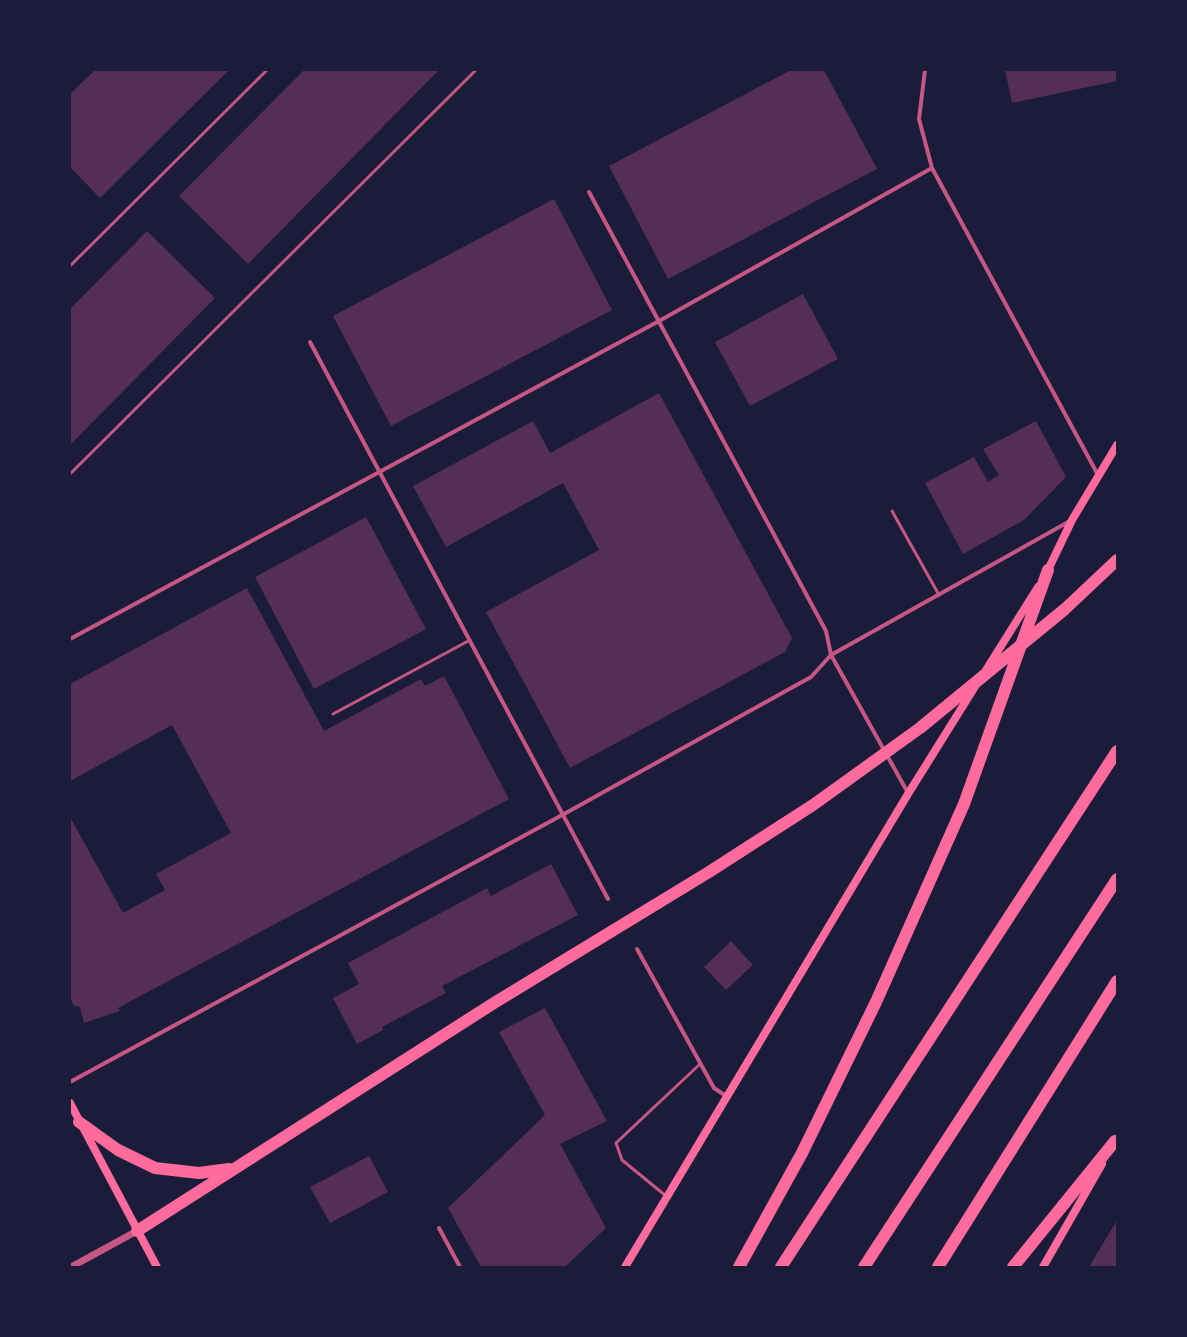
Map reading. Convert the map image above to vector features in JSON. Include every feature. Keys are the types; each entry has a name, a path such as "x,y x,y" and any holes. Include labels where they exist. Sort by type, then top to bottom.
{"highway":[{"path":"137,1230 494,1003 709,872 813,804 920,728 955,700 1065,609 1117,560"},
{"path":"739,1267 802,1153 876,1002 964,804 1048,570"},
{"path":"781,1267 1117,751"},
{"path":"864,1267 1117,879"},
{"path":"938,1267 1117,981"},
{"path":"79,1122 118,1150 155,1168 198,1173 234,1168"},
{"path":"1013,1267 1116,1139"}],"main road":[{"path":"625,1267 666,1196 908,794 1048,570 1072,520 1117,445"},
{"path":"70,1103 157,1267"},
{"path":"1043,1267 1116,1139"}],"street":[{"path":"925,70 919,119 932,168 1098,475"},
{"path":"70,640 659,321 932,168"},
{"path":"589,192 826,631 831,655 908,794"},
{"path":"310,342 564,814 608,899"},
{"path":"70,1082 564,814 811,677 831,655 1072,520"},
{"path":"637,949 714,1088 726,1096"},
{"path":"439,1228 460,1267"},
{"path":"71,1267 137,1230"}],"lane":[{"path":"70,266 267,70"},
{"path":"70,474 476,70"},
{"path":"892,511 938,595"},
{"path":"333,714 470,640"},
{"path":"666,1196 622,1160 616,1143 700,1064"}],"building":[{"path":"95,70 229,70 100,198 70,167 70,94"},
{"path":"304,70 439,70 248,264 179,196"},
{"path":"791,70 824,70 877,169 668,279 609,166"},
{"path":"1005,70 1117,70 1117,81 1012,103"},
{"path":"554,199 612,310 391,426 333,316"},
{"path":"147,231 215,298 70,445 70,309"},
{"path":"803,294 838,359 750,406 715,342"},
{"path":"659,393 792,638 785,652 570,768 486,612 599,550 563,483 446,547 413,486 533,421 550,453"},
{"path":"1036,421 1066,477 1024,520 963,554 925,483 974,457 988,482 999,475 983,449"},
{"path":"366,517 426,629 314,689 255,577"},
{"path":"247,588 324,731 421,679 425,686 444,676 509,799 118,1008 120,1011 84,1023 80,1007 74,1006 70,998 70,817 123,913 165,890 156,874 231,833 172,725 70,781 70,684"},
{"path":"551,864 578,915 442,986 446,993 382,1027 383,1030 357,1044 333,998 359,984 348,963 487,888 491,896"},
{"path":"731,941 753,965 726,990 704,967"},
{"path":"545,1008 607,1121 560,1144 606,1228 565,1267 481,1267 448,1208 545,1115 499,1032"},
{"path":"369,1156 388,1192 330,1223 310,1187"},
{"path":"1117,1220 1117,1267 1089,1267"}]}
